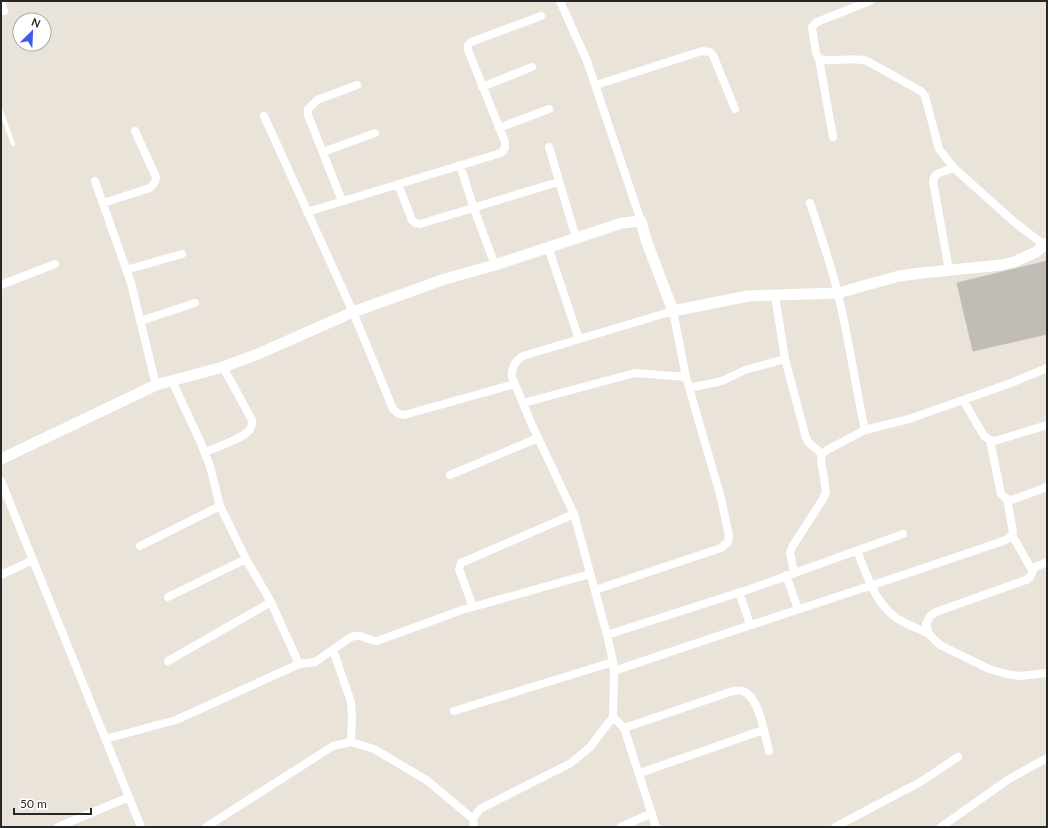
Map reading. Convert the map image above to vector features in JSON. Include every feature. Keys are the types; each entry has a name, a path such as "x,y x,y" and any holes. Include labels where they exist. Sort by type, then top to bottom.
{"street":[{"path":"1,1 4,11"},
{"path":"560,1 596,85 646,240 673,311 686,377 722,498 729,536 728,542 721,548 595,590"},
{"path":"833,137 812,27 817,22 870,1"},
{"path":"307,212 501,153 505,148 505,142 482,87 468,50 468,45 471,42 541,16"},
{"path":"596,85 702,51 710,52 713,55 735,109"},
{"path":"206,827 333,746 350,742 374,749 428,781 474,823 480,809 571,763 590,747 613,717 613,662 595,590 574,514 538,438 515,384 511,371 517,360 523,356 673,311 748,296 838,293 899,276 1000,265 1014,262 1036,252 1045,244 1013,221 954,168 939,149 925,96 922,91 867,61 860,59 826,61 819,59"},
{"path":"482,87 532,67"},
{"path":"342,201 308,115 308,109 317,100 357,85"},
{"path":"499,128 550,109"},
{"path":"264,116 353,312 393,409 399,414 404,414 515,384"},
{"path":"103,203 150,188 154,182 156,177 136,131"},
{"path":"323,152 375,133"},
{"path":"549,147 558,182 576,238"},
{"path":"460,165 474,209 495,265"},
{"path":"949,270 933,181 936,174 954,168"},
{"path":"95,181 126,270 156,385"},
{"path":"398,184 412,220 415,223 420,224 474,209 558,182"},
{"path":"810,203 838,293 865,430"},
{"path":"1,459 156,385 223,367 258,354 353,312 446,279 495,265 622,223 641,221"},
{"path":"548,247 579,339"},
{"path":"126,270 182,254"},
{"path":"1,285 55,264"},
{"path":"775,295 785,359 806,438 808,442 822,454"},
{"path":"140,320 195,303"},
{"path":"689,388 722,381 745,370 785,359"},
{"path":"205,452 244,435 250,429 252,424 252,420 223,367"},
{"path":"798,609 790,574 790,553 792,547 820,506 826,492 821,459 822,454 865,430 909,419 1011,383 1047,368"},
{"path":"523,404 635,373 686,377"},
{"path":"172,381 205,452 220,506 246,559 270,602 299,664"},
{"path":"963,400 984,436 990,440 996,441 1047,425"},
{"path":"450,475 538,438"},
{"path":"990,440 1001,494 1007,499 1012,500 1047,487"},
{"path":"1,481 141,827"},
{"path":"1007,499 1013,532 1012,535 1032,570"},
{"path":"140,546 220,506"},
{"path":"473,607 459,569 461,564 574,514"},
{"path":"607,635 739,592 903,534"},
{"path":"614,671 750,624 872,586 1006,540 1012,535"},
{"path":"856,551 882,604 897,619 929,634 940,645 989,669 1020,676 1047,673"},
{"path":"168,597 246,559"},
{"path":"1,575 33,560"},
{"path":"929,634 926,624 930,616 936,612 1026,580 1030,577 1032,570 1035,567 1047,562"},
{"path":"105,739 176,720 299,664 315,662 351,637 361,636 372,641 377,641 473,607 590,574"},
{"path":"739,592 750,624"},
{"path":"168,661 270,602"},
{"path":"332,650 351,702 352,717 350,742"},
{"path":"454,710 613,662"},
{"path":"624,728 733,691 742,691 750,695 757,706 769,751"},
{"path":"613,717 624,728 640,773 656,827"},
{"path":"640,773 763,730"},
{"path":"835,827 922,781 958,757"},
{"path":"941,827 1009,779 1047,758"},
{"path":"58,827 129,797"},
{"path":"621,827 652,813"}],"lane":[{"path":"1,111 13,144"}],"building":[{"path":"1047,261 1047,334 973,351 957,283"}]}
